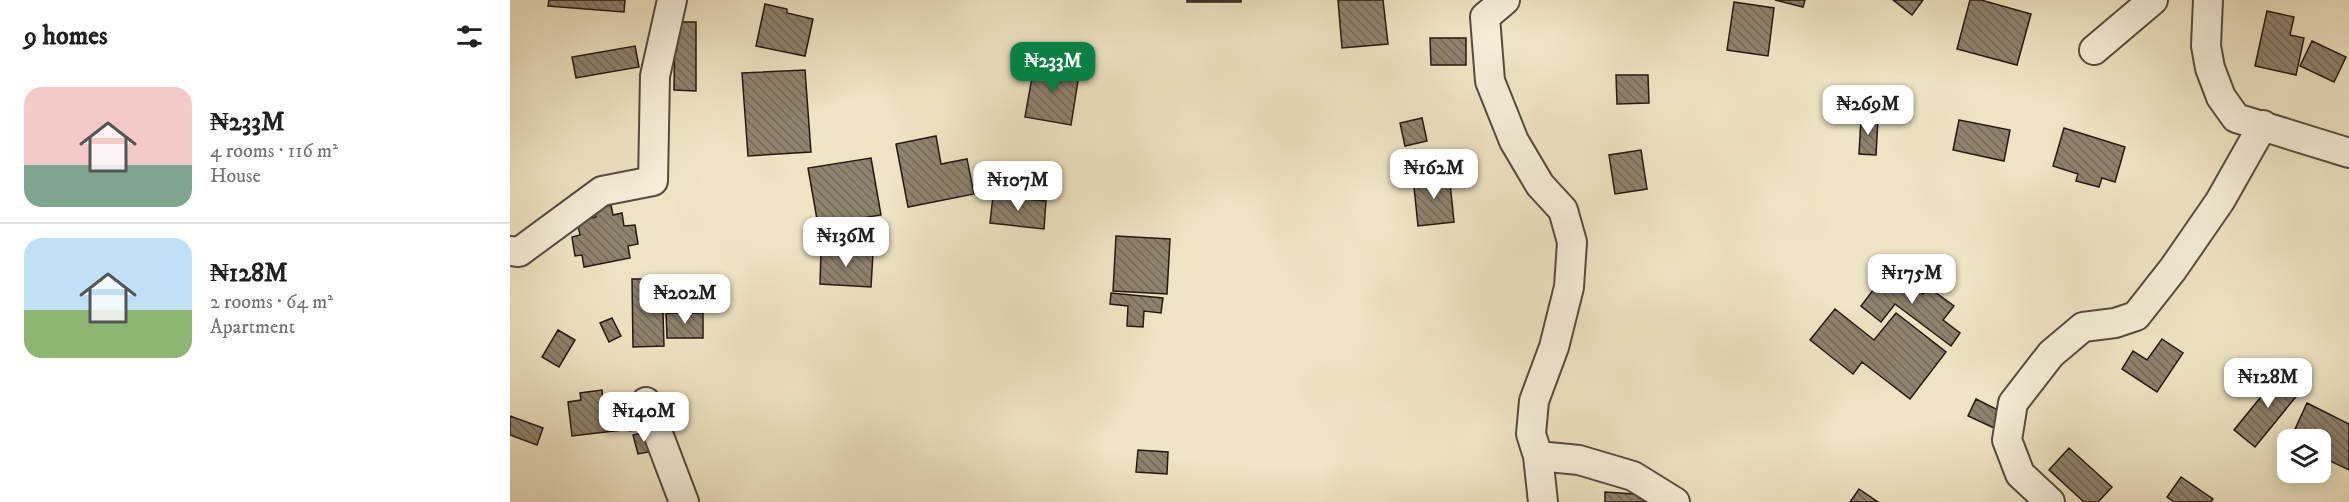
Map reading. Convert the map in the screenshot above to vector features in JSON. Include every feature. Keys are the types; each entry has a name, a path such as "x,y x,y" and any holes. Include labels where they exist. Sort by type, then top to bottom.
{"street":[{"path":"510,251 519,252 602,191 653,181 655,76 672,0"},
{"path":"1505,0 1485,17 1490,81 1514,141 1540,185 1563,210 1572,242 1569,287 1554,347 1534,401 1531,434 1538,456 1543,502"},
{"path":"2094,50 2153,0"},
{"path":"2208,0 2206,46 2210,68 2221,97 2236,118 2349,153"},
{"path":"2050,502 2020,474 2007,440 2013,403 2051,354 2083,327 2115,323 2136,316 2173,269 2220,201 2264,125"},
{"path":"646,402 684,502"},
{"path":"1538,456 1579,460 1633,476 1675,502"}],"building":[{"path":"549,0 625,0 624,12 548,6"},
{"path":"1187,0 1241,0 1241,2 1187,2"},
{"path":"1338,0 1383,0 1388,44 1342,48"},
{"path":"1775,0 1805,0 1803,7"},
{"path":"1893,0 1923,0 1912,15"},
{"path":"1970,0 1981,0 2031,14 2017,65 1957,49"},
{"path":"1734,2 1774,8 1768,56 1727,50"},
{"path":"765,4 787,9 787,13 813,19 805,56 756,46"},
{"path":"2267,11 2294,17 2290,35 2304,38 2296,75 2255,66"},
{"path":"675,22 696,22 696,91 674,90"},
{"path":"1430,38 1466,38 1466,65 1431,65"},
{"path":"2312,41 2346,57 2334,82 2300,66"},
{"path":"635,46 639,67 576,78 572,57"},
{"path":"1035,60 1080,68 1071,125 1025,117"},
{"path":"805,70 811,152 748,156 742,73"},
{"path":"1616,75 1648,75 1649,103 1617,104"},
{"path":"1422,118 1427,141 1405,146 1400,123"},
{"path":"1861,118 1878,119 1876,155 1859,154"},
{"path":"1959,120 2010,130 2004,161 1953,150"},
{"path":"2064,128 2125,147 2115,182 2102,178 2099,187 2076,181 2078,174 2053,166"},
{"path":"936,136 941,164 967,159 974,194 908,207 896,144"},
{"path":"1641,150 1647,189 1615,194 1609,155"},
{"path":"871,158 881,215 818,225 808,168"},
{"path":"1449,173 1454,222 1418,226 1413,177"},
{"path":"993,196 1046,201 1044,229 990,223"},
{"path":"611,205 613,215 622,213 624,226 635,225 638,244 628,246 630,258 584,267 582,255 575,256 572,237 580,235 577,221 596,217 594,208"},
{"path":"1116,236 1170,239 1167,294 1113,291"},
{"path":"821,250 873,253 871,287 820,284"},
{"path":"1889,269 1923,294 1928,287 1954,306 1943,320 1960,333 1951,346 1895,304 1881,322 1861,306"},
{"path":"632,279 662,279 664,346 633,347"},
{"path":"1111,293 1163,298 1161,313 1144,311 1143,327 1127,326 1128,306 1110,304"},
{"path":"1835,309 1874,340 1896,313 1946,352 1910,399 1862,362 1853,374 1810,340"},
{"path":"666,313 703,313 703,338 667,338"},
{"path":"612,318 621,336 609,342 600,323"},
{"path":"558,330 575,340 559,367 542,357"},
{"path":"2162,339 2183,353 2157,392 2122,369 2133,351 2147,360"},
{"path":"2282,371 2303,388 2255,447 2234,430"},
{"path":"602,390 603,403 618,401 622,430 572,436 568,402 581,400 580,393"},
{"path":"1976,399 2002,412 1994,428 1968,416"},
{"path":"636,403 642,428 630,431 623,407"},
{"path":"2307,403 2349,424 2349,470 2331,461 2331,429 2295,429"},
{"path":"510,416 543,428 537,445 510,435"},
{"path":"649,431 654,451 638,454 633,435"},
{"path":"2069,448 2112,487 2098,502 2084,502 2049,470"},
{"path":"1138,450 1168,452 1167,474 1136,472"},
{"path":"2181,477 2213,499 2211,502 2174,502 2167,497"},
{"path":"1859,489 1878,502 1850,502"},
{"path":"1605,492 1649,495 1649,502 1605,502"}]}
